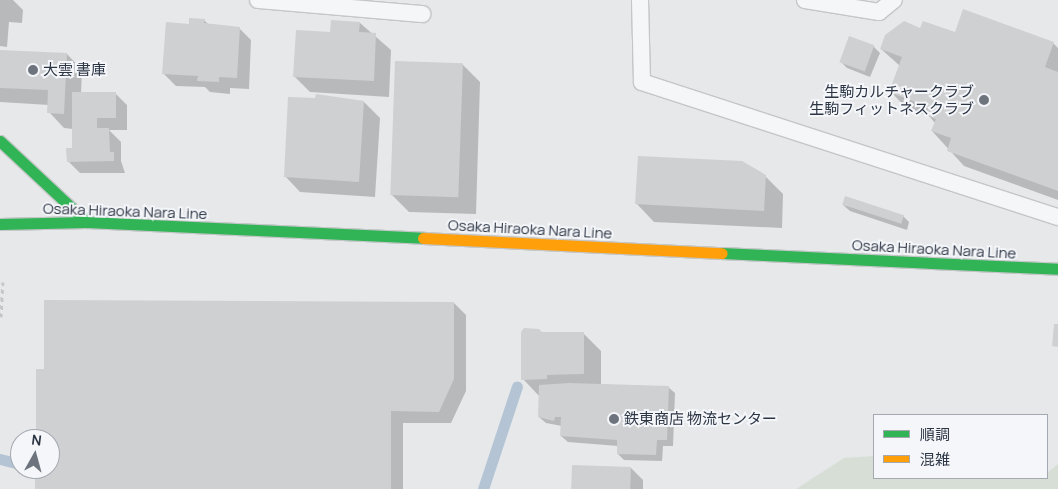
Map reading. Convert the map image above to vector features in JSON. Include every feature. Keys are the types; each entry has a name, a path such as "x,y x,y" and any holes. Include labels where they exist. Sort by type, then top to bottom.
{"main road":[{"path":"0,141 87,222"},
{"name":"Osaka Hiraoka Nara Line","path":"0,224 87,222 1058,270"}],"lane":[{"path":"258,0 422,14"},
{"path":"640,0 642,82 1058,216"},
{"path":"805,0 879,12 894,0"}],"path":[{"path":"1,317 3,282"}],"shaded area":[{"path":"873,456 873,479 1048,479 1048,472 1058,464 1058,489 796,489 844,458"}],"building":[{"name":"生駒カルチャークラブ 生駒フィットネスクラブ","path":"963,9 1054,42 1045,67 1058,72 1058,191 947,151 951,138 931,131 936,119 926,115 929,107 889,92 902,57 880,49 885,35 904,21 920,28 923,21 955,32"},
{"path":"189,18 205,19 204,23 240,27 237,78 219,77 219,82 197,81 198,76 162,74 166,22 189,24"},
{"path":"331,20 360,22 359,32 376,33 374,81 293,77 296,30 330,32"},
{"path":"849,36 874,45 865,72 839,62"},
{"name":"大雲 書庫","path":"0,50 67,53 64,114 47,113 48,90 0,88"},
{"path":"395,61 463,63 458,197 390,195"},
{"path":"72,92 116,92 116,118 97,118 97,128 109,128 110,152 114,152 114,161 67,162 66,148 72,148"},
{"path":"316,94 364,101 359,182 284,177 288,97 315,98"},
{"path":"638,156 742,161 766,175 764,211 635,204"},
{"path":"845,196 904,215 901,224 842,205"},
{"path":"44,300 454,302 454,379 439,412 391,411 391,489 35,489 35,479 60,479 60,429 36,429 36,369 44,369"},
{"path":"1054,324 1058,324 1058,347 1052,346"},
{"path":"524,328 539,329 542,332 584,332 584,374 547,375 547,379 521,380 521,332"},
{"name":"鉄東商店 物流センター","path":"569,383 669,386 667,440 657,440 656,455 617,454 617,440 560,436 561,417 555,417 554,421 538,417 539,385"},
{"path":"572,465 631,467 630,489 571,489"}],"waterway":[{"path":"483,489 517,386"},
{"path":"0,459 10,462"}],"traffic: fast":[{"path":"0,141 87,222"},
{"path":"0,224 87,222 423,238"},
{"path":"722,253 1058,269"}],"traffic: slow":[{"path":"423,238 722,253"}],"place":[{"name":"大雲 書庫","path":"33,70"},
{"name":"生駒カルチャークラブ 生駒フィットネスクラブ","path":"984,100"},
{"name":"鉄東商店 物流センター","path":"614,419"}]}
